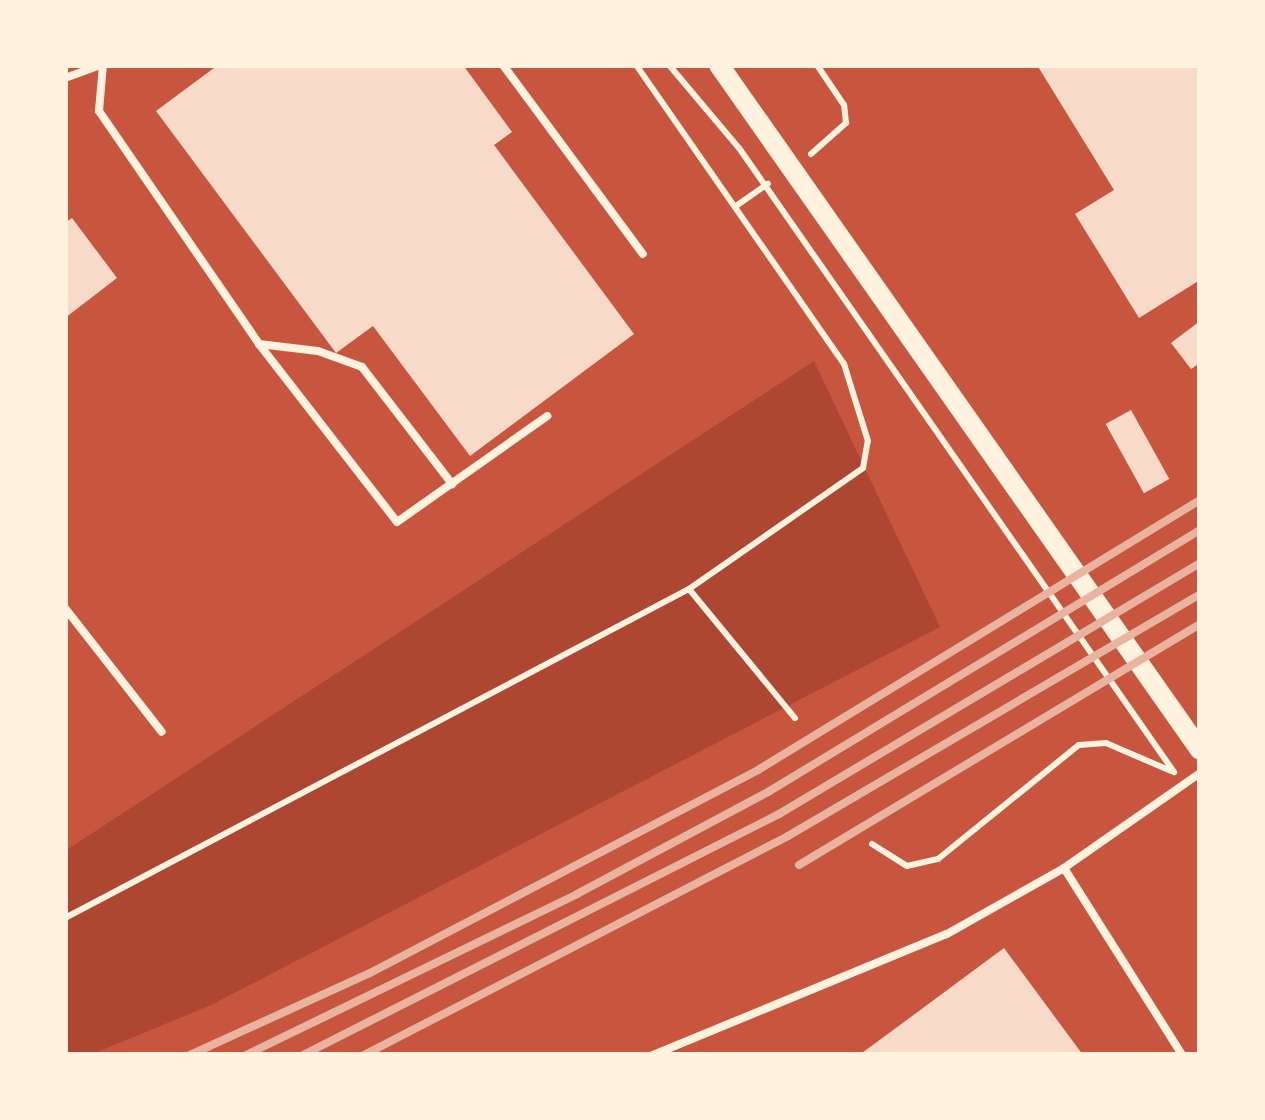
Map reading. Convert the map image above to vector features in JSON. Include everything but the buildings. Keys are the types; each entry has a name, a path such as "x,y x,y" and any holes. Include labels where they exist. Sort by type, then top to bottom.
{"main road":[{"path":"719,65 1200,750"}],"lane":[{"path":"65,78 101,65 99,111 259,344 397,522 547,416"},
{"path":"502,65 643,254"},
{"path":"259,344 318,352 362,367 452,484"},
{"path":"65,608 162,732"},
{"path":"653,1055 946,934 1064,868 1200,774"},
{"path":"1064,868 1182,1055"}],"path":[{"path":"65,918 689,589 863,468 868,440 844,364 636,65"},
{"path":"670,65 739,148 1177,776"},
{"path":"689,589 795,718"},
{"path":"872,844 907,866 938,859 1079,744 1106,743 1189,782"}],"shaded area":[{"path":"814,361 940,627 211,1005 90,1055 65,1055 65,851"}],"railway":[{"path":"190,1055 370,973 758,770 1200,500"},
{"path":"246,1055 577,894 768,792 1200,530"},
{"path":"303,1055 779,814 1200,563"},
{"path":"364,1055 788,836 1200,594"},
{"path":"799,865 1200,624"}]}
